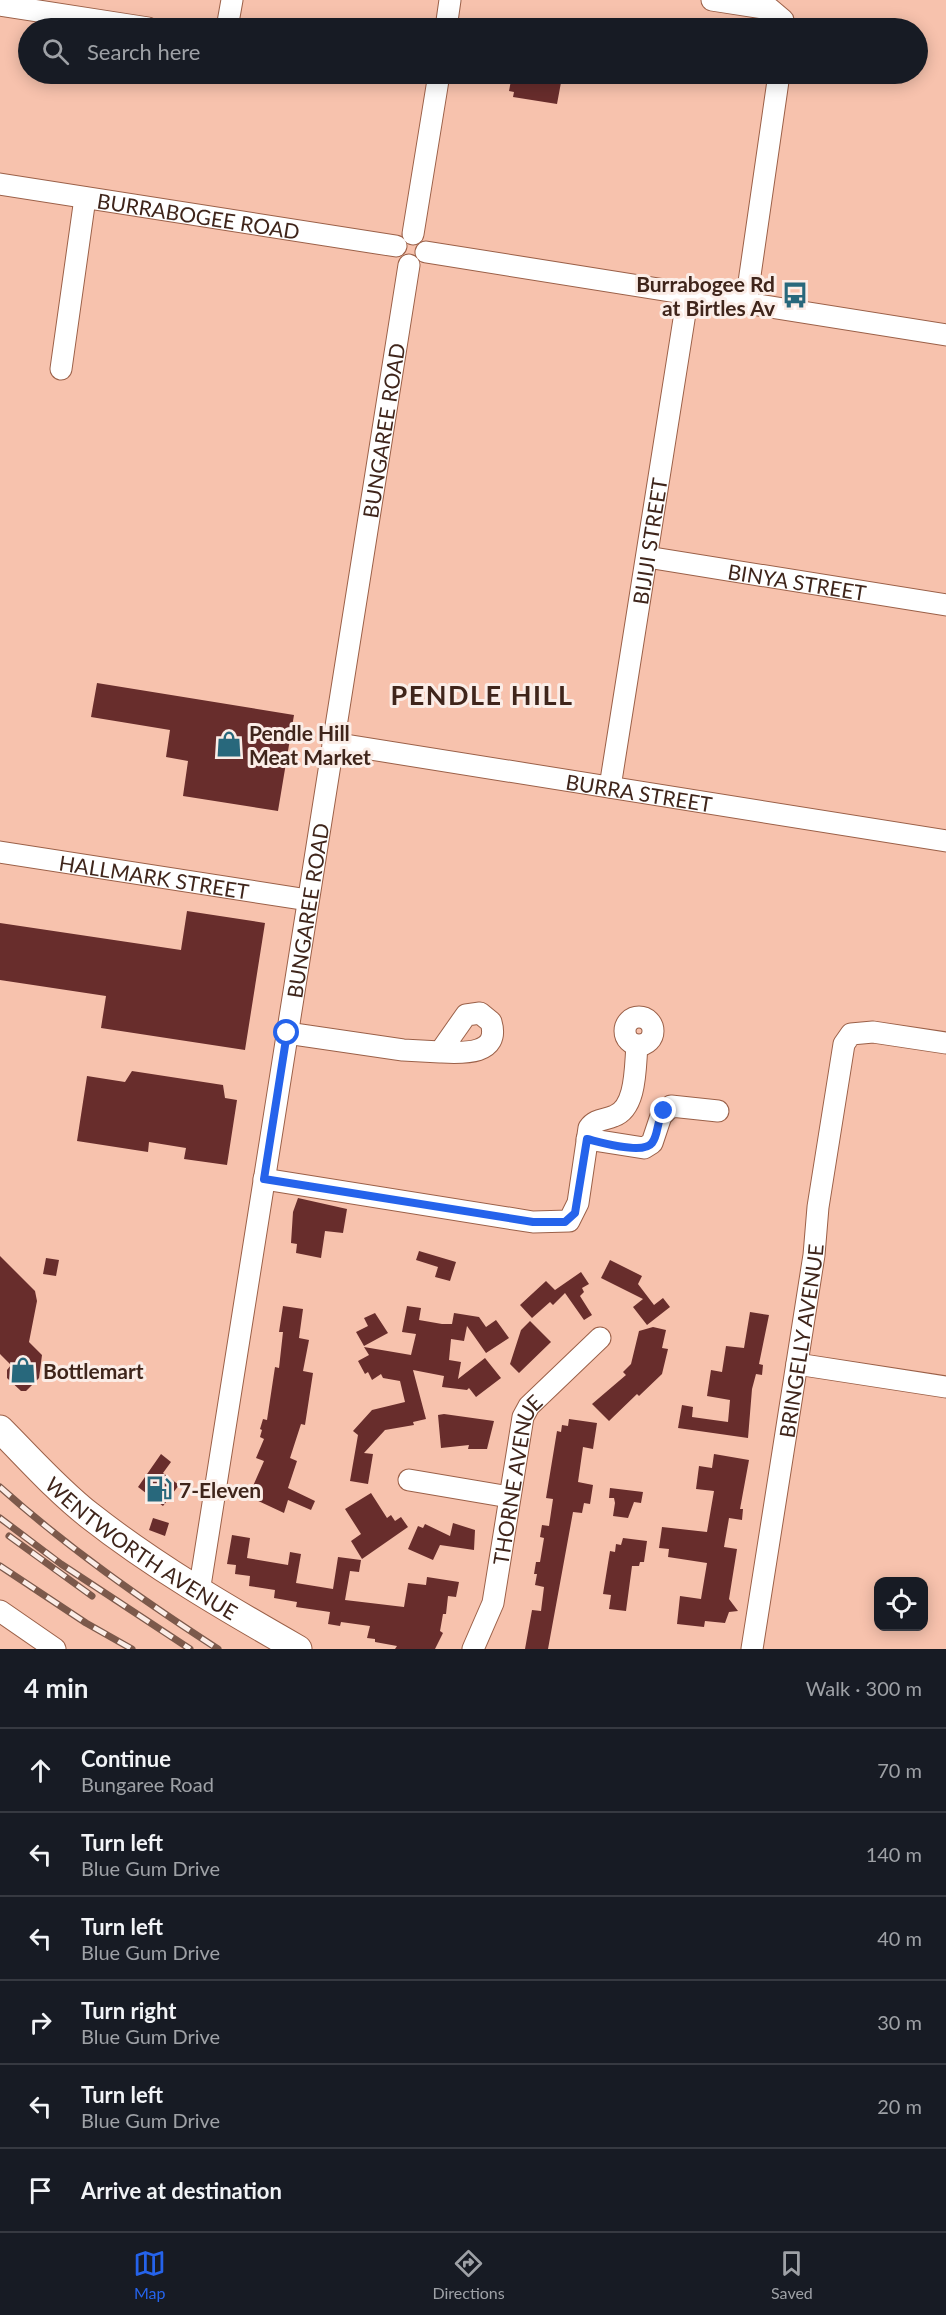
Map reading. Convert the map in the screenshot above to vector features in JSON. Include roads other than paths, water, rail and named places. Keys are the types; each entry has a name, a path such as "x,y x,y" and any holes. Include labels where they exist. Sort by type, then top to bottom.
{"main road":[{"name":"WENTWORTH AVENUE","path":"0,1429 88,1514 199,1592 298,1649"}],"street":[{"path":"229,18 232,0"},
{"path":"447,18 450,0"},
{"path":"712,0 770,9 781,18"},
{"path":"0,5 84,18"},
{"path":"413,234 437,84"},
{"path":"746,303 778,84"},
{"name":"BURRABOGEE ROAD","path":"0,184 396,246"},
{"path":"61,369 85,198"},
{"path":"413,234 423,241 426,252 422,260 409,265 399,259 396,246 402,236 413,234"},
{"path":"426,252 946,335"},
{"name":"BUNGAREE ROAD","path":"199,1592 409,265"},
{"name":"BIJIJI STREET","path":"609,787 688,294"},
{"name":"BINYA STREET","path":"647,557 946,604"},
{"name":"BURRA STREET","path":"333,743 946,841"},
{"name":"HALLMARK STREET","path":"0,852 308,900"},
{"name":"BRINGELLY AVENUE","path":"752,1649 798,1364 844,1044 851,1034 873,1032 946,1043"},
{"path":"287,1033 403,1050 440,1052"},
{"path":"264,1179 533,1222 565,1222 575,1213 591,1124 619,1114 626,1106 630,1097 637,1046"},
{"path":"587,1139 644,1148 652,1143 660,1116 671,1106 718,1111"},
{"name":"THORNE AVENUE","path":"473,1649 493,1603 525,1411 600,1338"},
{"path":"798,1364 946,1387"},
{"path":"410,1480 509,1497"},
{"path":"0,1611 56,1649"}],"railway":[{"path":"0,1487 106,1572 218,1649"},
{"path":"0,1518 61,1564 190,1649"},
{"path":"9,1536 92,1596"},
{"path":"0,1566 86,1623 132,1649"}],"place":[{"name":"Burrabogee Rd at Birtles Av","path":"795,295"},
{"name":"Pendle Hill Meat Market","path":"229,744"},
{"name":"Bottlemart","path":"23,1370"},
{"name":"7-Eleven","path":"159,1489"}],"district":[{"name":"PENDLE HILL","path":"482,694"}]}
